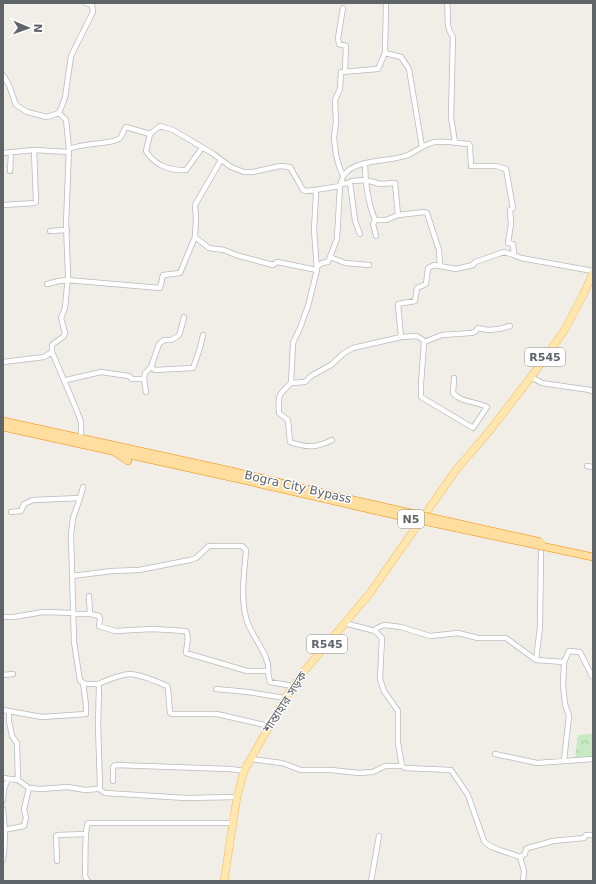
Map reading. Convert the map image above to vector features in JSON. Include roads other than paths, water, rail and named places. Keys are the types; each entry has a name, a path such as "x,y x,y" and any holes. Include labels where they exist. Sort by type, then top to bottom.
{"highway":[{"name":"Bogra City Bypass","path":"3,421 231,474 593,553"},
{"name":"Bogra City Bypass","path":"3,427 231,474 386,514 593,557"},
{"path":"114,451 128,461"}],"main road":[{"name":"R545","path":"531,377 564,331 593,272"},
{"name":"শান্তাহার সড়ক","path":"224,881 237,797 244,771 285,698 344,623 370,593 456,470 487,434 531,377"}],"street":[{"path":"3,75 9,85 16,105 27,112 47,117 59,113 65,98 71,56 93,12 92,5 86,3"},
{"path":"195,237 209,248 224,250 256,261 274,265 278,262 317,268 328,262 337,239 343,175 340,169 334,138 336,122 335,100 339,92 341,72 378,69 385,53 386,3"},
{"path":"447,3 448,27 453,37 451,118 455,143"},
{"path":"343,8 338,38 339,44 346,46 345,71"},
{"path":"385,53 401,57 409,69 422,147"},
{"path":"59,113 66,120 69,151 67,192 69,263 65,308 61,318 66,333 52,345 52,352 66,380 78,411 81,422 81,434"},
{"path":"202,148 186,170 172,169 157,164 146,151 150,134 160,126 173,130 212,153 231,167 244,172 253,172 280,166 290,167 303,190 306,191 341,185 352,181 366,180 380,184 395,183 398,215"},
{"path":"3,153 34,150 69,151 85,144 114,141 121,137 126,127 150,134"},
{"path":"343,175 365,163 404,156 435,142 469,144 471,166 496,166 506,169 513,208 510,210 511,224 508,243 513,244 514,255"},
{"path":"3,206 36,202 34,150"},
{"path":"10,171 11,153"},
{"path":"47,284 67,280 160,288 163,275 180,273 195,237 195,205 221,160"},
{"path":"365,163 366,180 371,210 375,220 373,224 376,236"},
{"path":"350,182 355,221 360,234"},
{"path":"291,383 293,343 308,306 317,268 314,230 315,190"},
{"path":"375,220 386,220 398,215 427,213 439,250 440,266"},
{"path":"50,231 67,230"},
{"path":"401,337 398,304 415,301 417,288 426,284 428,268 434,265 459,269 473,265 475,262 500,253 593,272"},
{"path":"330,257 345,263 369,265"},
{"path":"146,392 144,379 145,373 150,367 159,344 164,340 171,340 178,336 184,317"},
{"path":"424,342 442,335 471,334 478,328 488,330 510,326"},
{"path":"150,367 155,370 161,370 164,368 193,368 200,348 202,335"},
{"path":"332,440 322,445 311,447 302,447 290,442 288,420 279,413 278,402 280,392 291,383 305,382 311,376 331,365 344,353 353,348 401,337 417,336 424,342 421,397 473,428 487,407 455,396 453,393 454,378"},
{"path":"3,362 44,357 52,352"},
{"path":"66,380 101,372 129,376 132,379 144,379"},
{"path":"531,377 542,383 590,390 593,392"},
{"path":"587,466 593,467"},
{"path":"3,710 42,718 86,714 83,683 80,681 74,642 71,535 73,518 80,498 82,486"},
{"path":"11,512 21,511 24,504 33,500 80,498"},
{"path":"72,576 112,571 139,570 196,558 209,546 242,546 246,550 242,591 246,614 254,638 268,660 270,682 293,686"},
{"path":"536,660 540,627 541,552"},
{"path":"89,596 90,614"},
{"path":"3,617 14,617 43,612 90,614 99,616 99,626 116,630 124,631 152,629 186,632 188,633 188,641 186,653 247,671 268,672"},
{"path":"344,623 375,631 382,638 380,679 384,691 398,711 398,743 402,766"},
{"path":"375,631 376,628 384,625 401,627 430,636 458,633 478,638 506,638 536,660 564,662"},
{"path":"564,760 569,716 565,704 563,685 564,662 569,651 580,652 593,676"},
{"path":"3,675 13,674"},
{"path":"83,683 98,684 109,679 130,674 137,675 167,686 170,713 217,714 270,726"},
{"path":"98,684 100,694 98,725 99,789"},
{"path":"216,688 285,698"},
{"path":"9,711 12,736 17,743 18,780"},
{"path":"495,754 537,763 593,759"},
{"path":"250,759 282,763 300,770 331,770 359,773 373,772 384,766 450,770 468,795 487,846 510,852 520,857 524,872 523,881"},
{"path":"113,781 113,767 115,765 230,769 244,771"},
{"path":"3,800 5,778 18,780 29,788 41,789 68,787 85,790 99,789 105,793 186,798 237,797"},
{"path":"4,830 24,826 26,818 24,809 29,788"},
{"path":"3,809 5,844 3,860"},
{"path":"88,881 86,880 85,876 86,825 88,823 233,823"},
{"path":"57,861 56,836 58,834 86,834"},
{"path":"520,857 525,854 526,849 553,841 584,838 586,835 593,835"},
{"path":"371,881 378,836"}]}
